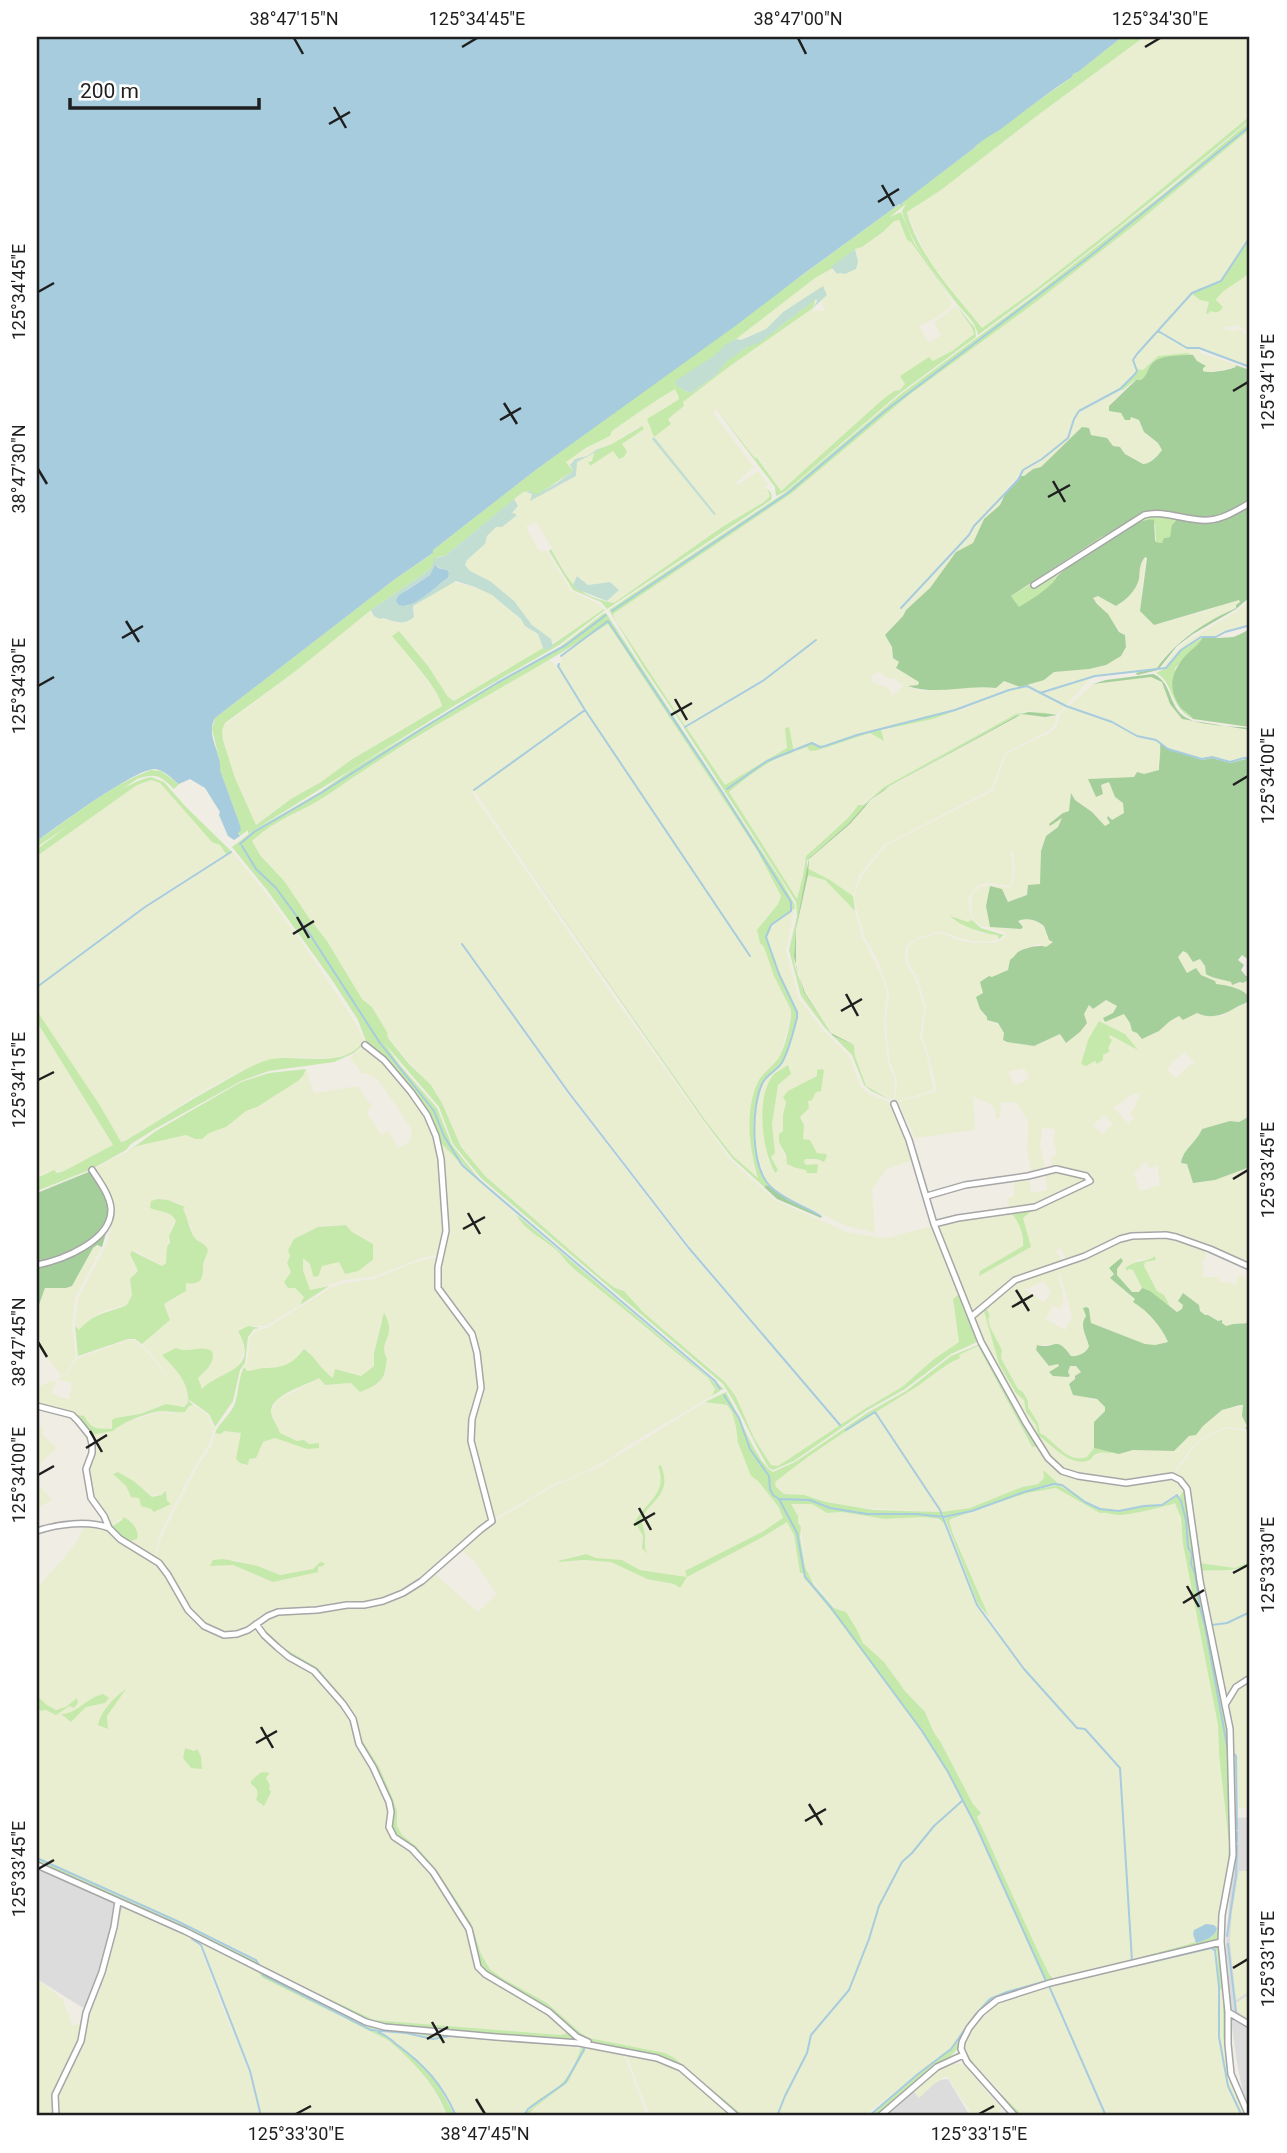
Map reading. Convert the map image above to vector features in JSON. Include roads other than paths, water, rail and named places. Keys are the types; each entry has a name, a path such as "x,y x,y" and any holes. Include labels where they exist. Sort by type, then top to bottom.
{"street":[{"path":"1034,585 1144,515 1163,514 1209,520 1250,503"},
{"path":"37,1531 67,1524 100,1524 109,1528 120,1539 159,1563 187,1611 204,1626 224,1635 237,1634 278,1612 317,1611 347,1605 365,1605 403,1593 422,1581 492,1521 471,1441 472,1419 482,1377 477,1353 472,1334 438,1287 438,1268 446,1231 441,1159 436,1136 427,1115 411,1092 384,1060 365,1045"},
{"path":"894,1104 909,1140 934,1224 981,1342 1034,1436 1057,1468 1077,1476 1126,1483 1172,1476 1180,1480 1187,1489 1196,1559 1230,1729 1234,1834 1232,1868 1222,1915 1221,1942 1231,2074 1249,2116"},
{"path":"927,1196 965,1185 1056,1169 1077,1172 1090,1181 1035,1208 958,1218 934,1224"},
{"path":"37,1265 61,1260 77,1251 94,1240 107,1224 111,1213 110,1201 92,1170"},
{"path":"971,1317 1015,1280 1085,1256 1132,1236 1176,1237 1250,1267"},
{"path":"37,1406 72,1415 90,1436 92,1453 86,1469 91,1498 109,1528"},
{"path":"256,1624 264,1635 289,1657 314,1671 353,1719 359,1744 389,1802 389,1827 394,1838 412,1849 433,1872 468,1929 478,1967 499,1983 549,2012 578,2037 597,2046"},
{"path":"1225,1705 1236,1687 1250,1678"},
{"path":"37,1865 185,1931 371,2024 579,2043 657,2058 681,2068 736,2116"},
{"path":"56,2116 55,2095 81,2041 86,2013 102,1972 114,1927 118,1901"},
{"path":"1016,2116 963,2055 962,2042 981,2013 997,2000 1050,1983 1221,1942"},
{"path":"1228,2012 1250,2025"},
{"path":"880,2116 937,2067 963,2055"}],"water":[{"path":"37,37 1122,37 1072,77 981,141 901,206 900,204 894,208 537,469 433,550 433,553 395,579 215,718 212,724 213,737 220,770 240,825 240,836 234,840 228,836 220,812 205,788 190,779 179,784 155,769 145,771 114,788 37,841"},
{"path":"435,565 447,570 448,578 418,601 405,606 399,605 396,601 398,596 430,575"},
{"path":"1206,1924 1214,1925 1216,1931 1209,1938 1196,1943 1194,1930"}],"waterway":[{"path":"612,611 788,493 885,411 1090,256 1250,126"},
{"path":"901,608 1018,480 1023,470 1068,438 1079,411 1120,389 1135,374 1137,371 1133,360 1137,354 1192,293 1221,281 1250,237"},
{"path":"1158,331 1187,348 1199,348 1250,367"},
{"path":"240,844 254,832 428,725 566,645 606,615"},
{"path":"561,656 608,621 722,792 791,902 791,911 771,925 766,937 779,974 797,1012 797,1018 784,1059 766,1078 758,1095 756,1153 765,1179 772,1188 819,1215"},
{"path":"1040,693 1095,676 1166,668 1181,650 1201,637 1216,637 1247,626 1250,622"},
{"path":"685,727 764,680 816,640"},
{"path":"474,790 585,710 559,664"},
{"path":"727,789 767,761 812,743 825,746 955,710 1027,686 1066,706 1112,722 1137,736 1156,740 1168,749 1202,759 1212,757 1230,762 1250,758"},
{"path":"585,710 750,956"},
{"path":"242,846 256,869 276,888 309,933 380,1043 434,1111 444,1136 462,1165 715,1381 720,1389"},
{"path":"37,987 145,907 231,852"},
{"path":"462,944 569,1093 688,1247 840,1425"},
{"path":"724,1395 739,1418 750,1449 769,1476 773,1495 779,1499 810,1500 830,1508 867,1514 944,1517 972,1511 1054,1484 1062,1485 1100,1509 1119,1511 1162,1505 1177,1495 1186,1520 1188,1547 1192,1554 1191,1564 1195,1573 1228,1751"},
{"path":"846,1430 875,1412 940,1510 977,1605 1024,1669 1077,1728 1085,1729 1120,1768 1132,1961"},
{"path":"779,1499 797,1533 805,1577 832,1609 922,1731 948,1772 976,1826 1046,1981 990,1999 951,2049 869,2116"},
{"path":"1212,1625 1227,1623 1250,1612"},
{"path":"1234,1754 1237,1829"},
{"path":"777,2116 807,2053 811,2035 849,1990 879,1906 902,1862 934,1826 962,1801"},
{"path":"1237,1832 1237,1842"},
{"path":"1227,1936 1236,1875 1237,1845"},
{"path":"37,1858 177,1921 256,1960 259,1965"},
{"path":"192,1939 201,1945 250,2071 261,2116"},
{"path":"1228,1944 1236,2012"},
{"path":"1134,1966 1211,1948 1215,1950 1219,1987 1219,2037 1228,2086 1242,2116"},
{"path":"263,1975 371,2030 433,2039 450,2036 584,2046 565,2083 528,2109 524,2116"},
{"path":"1049,1986 1106,2116"},
{"path":"378,2032 388,2037 424,2068 439,2085 456,2116"}]}
